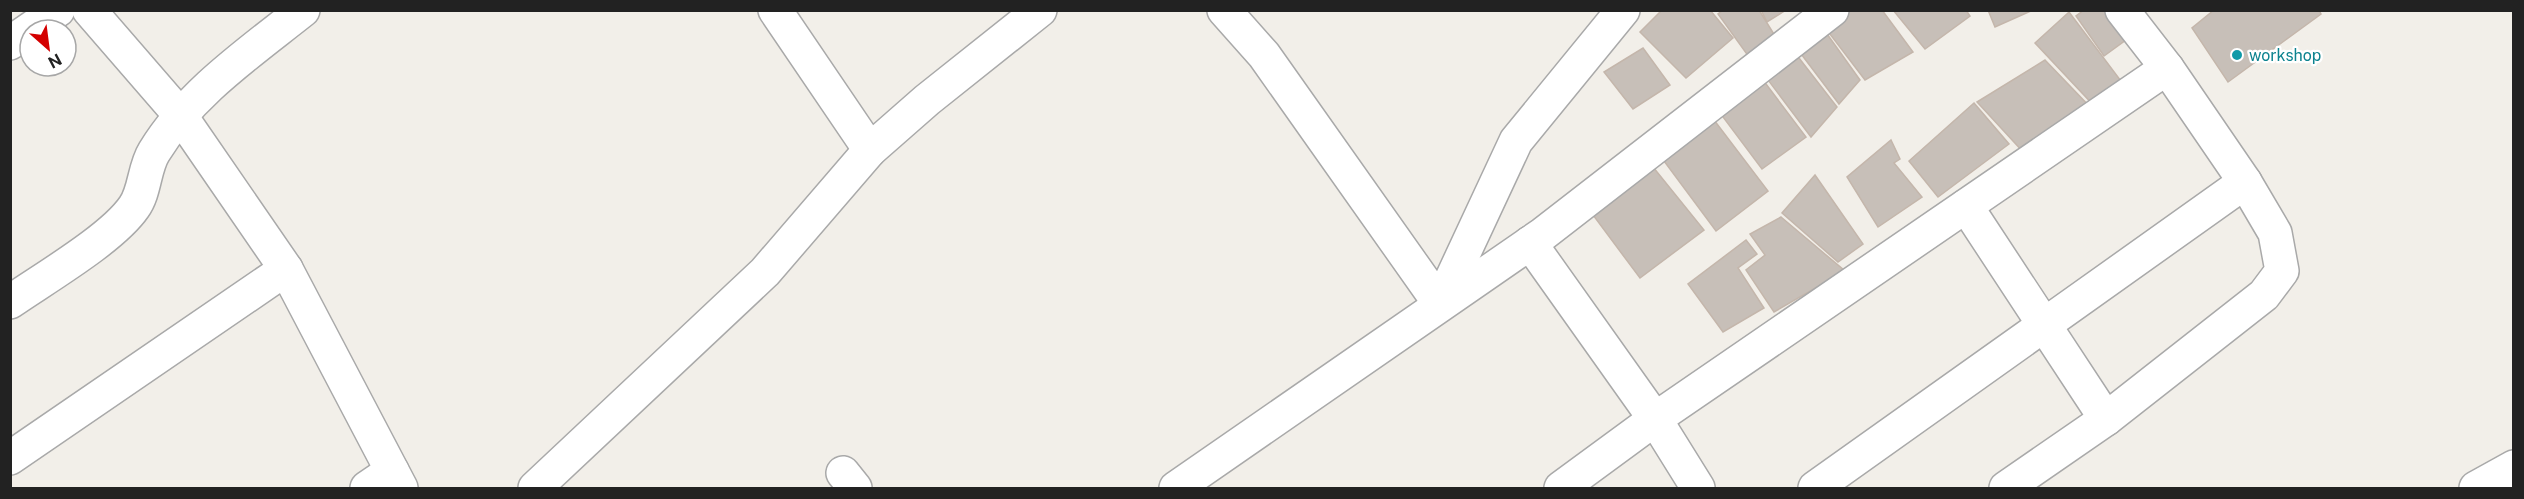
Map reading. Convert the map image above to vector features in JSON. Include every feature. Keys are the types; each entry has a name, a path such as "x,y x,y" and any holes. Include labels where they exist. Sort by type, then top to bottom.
{"street":[{"path":"10,43 58,10"},
{"path":"89,10 180,115 286,269 387,483"},
{"path":"10,302 109,232 134,207 153,154 180,115 224,72 303,10"},
{"path":"775,10 870,150"},
{"path":"536,489 765,272 870,150 927,100 1040,10"},
{"path":"1224,10 1264,55 1440,304"},
{"path":"1440,304 1515,141 1623,10"},
{"path":"1176,489 1530,243 1832,10"},
{"path":"2006,489 2106,419 2264,295 2282,271 2275,233 2245,182 2167,68 2122,10"},
{"path":"1561,489 1655,419 2167,68"},
{"path":"1815,489 2245,182"},
{"path":"1966,206 2106,419"},
{"path":"1530,243 1655,419 1698,489"},
{"path":"10,458 286,269"},
{"path":"2476,489 2514,467"}],"building":[{"path":"1662,10 1710,10 1733,38 1686,78 1640,32"},
{"path":"1723,10 1759,10 1780,44 1754,64 1718,14"},
{"path":"1761,10 1786,10 1767,22"},
{"path":"1842,10 1882,10 1913,52 1865,80 1823,25"},
{"path":"1893,10 1966,10 1970,16 1925,49"},
{"path":"1988,10 2033,10 1995,27"},
{"path":"2084,10 2112,10 2130,37 2104,56 2076,16"},
{"name":"workshop","path":"2214,10 2319,10 2321,14 2228,82 2192,28"},
{"path":"2069,12 2127,89 2098,110 2035,43"},
{"path":"1822,27 1860,80 1839,104 1795,46"},
{"path":"1643,48 1670,85 1633,109 1604,72"},
{"path":"1792,49 1837,107 1811,137 1762,72"},
{"path":"2045,60 2092,109 2025,154 1977,102"},
{"path":"1763,80 1806,137 1762,169 1720,113"},
{"path":"1974,103 2009,144 1938,197 1909,161"},
{"path":"1714,120 1768,191 1716,231 1661,157"},
{"path":"1891,140 1900,159 1894,163 1922,197 1878,227 1847,177"},
{"path":"1653,167 1704,230 1640,278 1593,215"},
{"path":"1815,175 1863,244 1838,262 1782,213"},
{"path":"1781,217 1845,271 1774,312 1746,270 1765,255 1750,234"},
{"path":"1746,240 1757,254 1738,268 1764,308 1723,332 1688,284"}],"place":[{"name":"workshop","path":"2237,55"}]}
